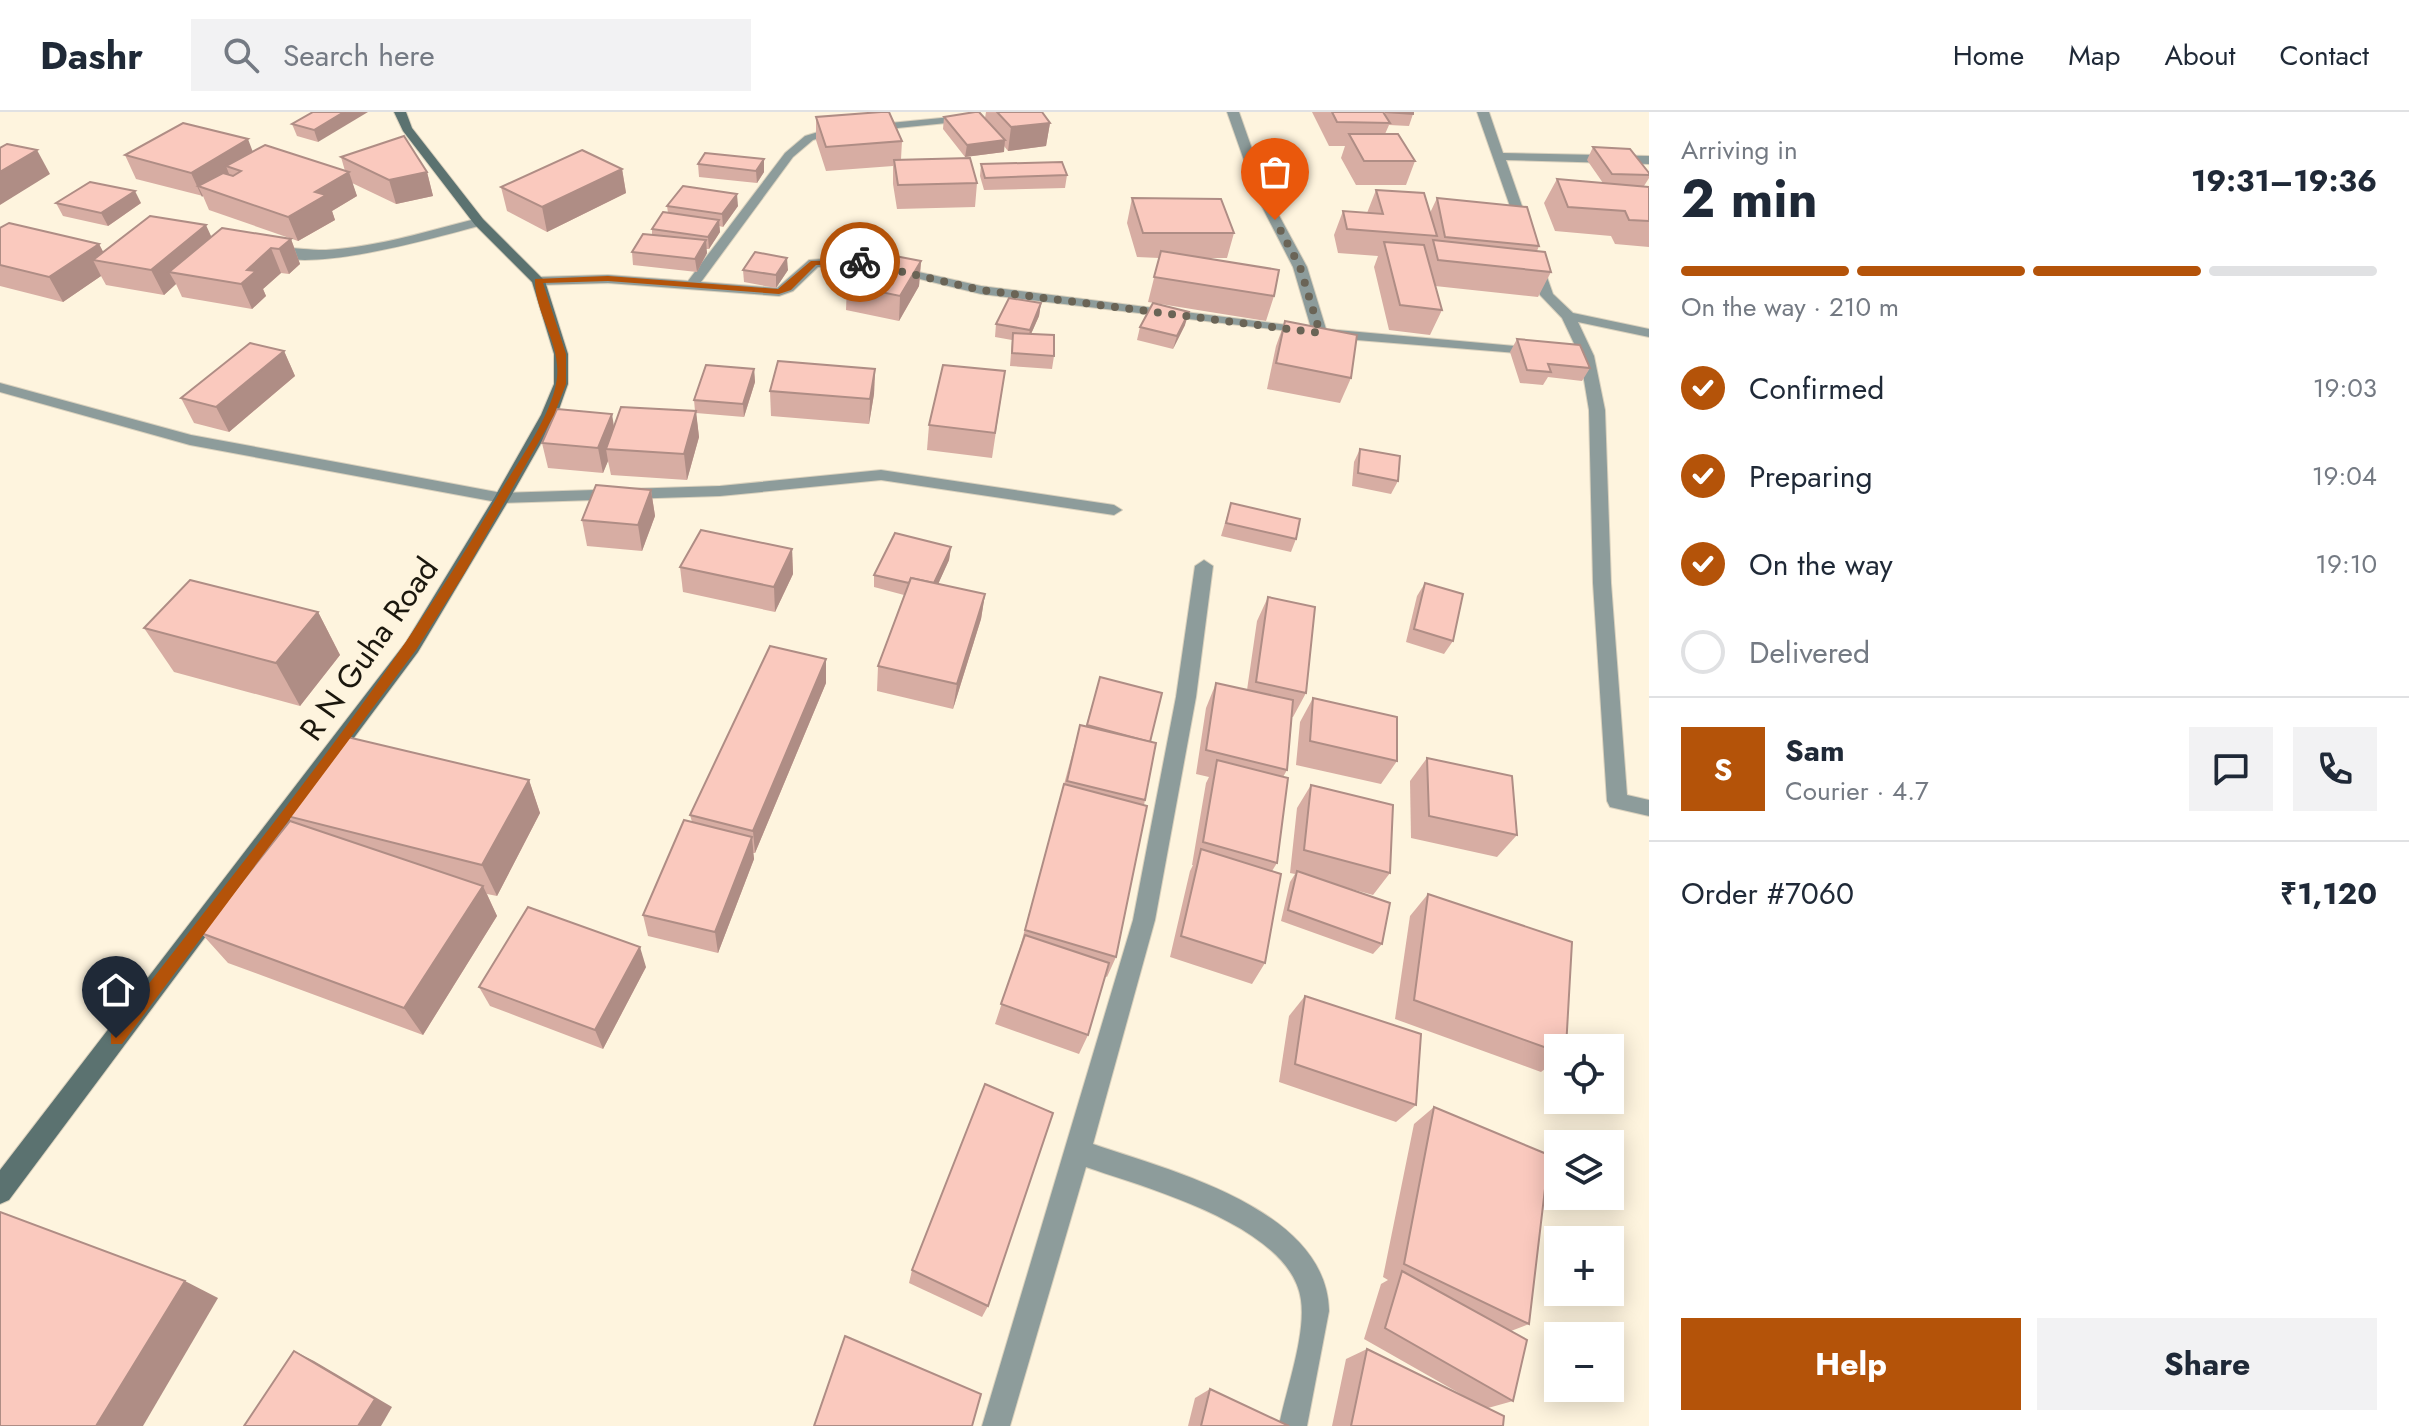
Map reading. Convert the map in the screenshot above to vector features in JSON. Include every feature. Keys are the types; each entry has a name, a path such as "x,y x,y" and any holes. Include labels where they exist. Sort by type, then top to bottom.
{"street":[{"name":"R N Guha Road","path":"0,1191 412,647 502,498 549,415 561,384 561,354 538,281 479,222 407,129 400,112"},
{"path":"1233,112 1263,197 1300,267 1320,333"},
{"path":"1483,112 1547,295 1568,316 1597,410 1602,583 1617,801 1649,808"},
{"path":"692,285 789,155 809,138 828,132 989,116"},
{"path":"1498,156 1649,160"},
{"path":"262,249 313,256 383,245 479,222"},
{"path":"538,281 608,279 779,292 788,288 814,263 852,261 981,290 1320,333 1556,354"},
{"path":"1568,316 1649,333"},
{"path":"0,387 190,440 502,498 720,491 881,475 1114,510"},
{"path":"996,1426 1144,920 1186,697 1204,566"},
{"path":"1076,1151 1216,1201 1295,1251 1312,1276 1316,1302 1293,1426"}],"building":[{"path":"313,112 344,112 314,130 292,124"},
{"path":"889,112 902,141 826,147 816,117"},
{"path":"979,112 1005,140 967,145 944,117"},
{"path":"997,112 1042,112 1050,123 1011,127"},
{"path":"1332,112 1383,112 1390,123 1337,122"},
{"path":"183,123 248,139 191,173 125,155"},
{"path":"1349,134 1398,134 1415,161 1364,161"},
{"path":"404,136 427,172 389,180 341,157"},
{"path":"7,144 37,150 0,172 0,148"},
{"path":"265,145 349,172 315,192 326,195 288,217 198,186 223,173 233,176 241,171 226,166"},
{"path":"1593,147 1630,149 1649,175 1612,174"},
{"path":"582,150 622,169 542,207 501,187"},
{"path":"705,153 764,159 756,171 698,164"},
{"path":"970,158 977,183 898,185 894,160"},
{"path":"1062,162 1067,175 985,178 981,164"},
{"path":"1557,179 1649,187 1649,221 1629,220 1625,211 1568,207"},
{"path":"90,182 135,191 101,213 56,203"},
{"path":"683,186 737,194 722,214 667,206"},
{"path":"1376,190 1424,193 1437,236 1347,229 1343,211 1383,214"},
{"path":"1132,198 1221,199 1234,233 1143,233"},
{"path":"1437,198 1527,207 1539,246 1445,237"},
{"path":"663,212 719,220 708,237 652,229"},
{"path":"150,216 206,225 151,270 93,260"},
{"path":"9,223 99,244 49,277 0,265 0,228"},
{"path":"222,228 291,239 279,249 271,248 247,270 256,271 241,284 169,272"},
{"path":"643,234 706,240 695,259 632,252"},
{"path":"1433,240 1545,252 1551,272 1438,260"},
{"path":"1384,242 1424,245 1442,310 1400,305"},
{"path":"869,251 921,261 900,296 847,285"},
{"path":"1161,251 1279,270 1274,296 1154,277"},
{"path":"755,252 787,258 776,275 743,270"},
{"path":"1009,298 1041,303 1030,330 996,324"},
{"path":"1153,303 1189,312 1177,336 1140,327"},
{"path":"1285,321 1357,335 1351,378 1276,363"},
{"path":"1013,333 1054,335 1054,356 1012,353"},
{"path":"1517,339 1580,345 1590,368 1548,364 1551,372 1527,370"},
{"path":"250,343 284,351 216,407 181,398"},
{"path":"778,361 875,369 870,399 770,391"},
{"path":"706,365 754,369 743,404 694,400"},
{"path":"943,365 1005,371 995,433 929,425"},
{"path":"621,407 696,411 684,454 606,449"},
{"path":"557,409 612,414 598,448 542,443"},
{"path":"1360,449 1400,456 1398,481 1358,473"},
{"path":"596,485 651,490 638,525 582,520"},
{"path":"1231,503 1300,519 1296,539 1226,523"},
{"path":"701,530 792,549 774,587 680,567"},
{"path":"895,533 951,547 934,583 911,578 909,583 874,575"},
{"path":"911,578 985,594 957,684 878,666"},
{"path":"190,580 318,612 276,663 144,628"},
{"path":"1425,583 1463,594 1453,641 1414,629"},
{"path":"1268,597 1315,607 1306,693 1256,682"},
{"path":"770,646 826,659 753,831 690,815"},
{"path":"1100,677 1162,693 1150,742 1087,725"},
{"path":"1216,683 1293,700 1287,770 1206,750"},
{"path":"1313,698 1397,717 1397,761 1310,741"},
{"path":"1080,725 1156,743 1145,800 1067,781"},
{"path":"343,736 529,780 482,865 287,816"},
{"path":"1427,758 1512,776 1517,835 1429,816"},
{"path":"1217,760 1288,778 1277,863 1203,842"},
{"path":"1064,784 1147,806 1116,957 1025,930"},
{"path":"1311,785 1393,805 1390,873 1304,850"},
{"path":"684,820 752,837 715,932 643,915"},
{"path":"290,821 483,886 404,1008 201,933"},
{"path":"1201,849 1281,874 1265,963 1181,936"},
{"path":"1297,871 1390,903 1382,944 1288,910"},
{"path":"1428,894 1572,942 1567,1034 1544,1034 1544,1047 1414,1000"},
{"path":"528,907 640,947 595,1030 479,987"},
{"path":"1025,935 1109,963 1088,1035 1001,1004"},
{"path":"1305,996 1421,1034 1416,1105 1295,1064"},
{"path":"985,1084 1053,1113 988,1306 912,1270"},
{"path":"1434,1107 1544,1153 1544,1197 1529,1324 1404,1264"},
{"path":"0,1212 185,1281 96,1426 0,1426"},
{"path":"1402,1271 1527,1340 1513,1401 1385,1328"},
{"path":"845,1336 981,1394 972,1426 814,1426"},
{"path":"1367,1349 1504,1416 1503,1426 1351,1426"},
{"path":"294,1351 375,1399 358,1426 244,1426"},
{"path":"1210,1389 1289,1426 1201,1426"}],"way so far":[{"path":"860,262 981,290 1320,333 1300,267 1275,220"}],"route":[{"path":"116,1038 412,647 459,574 549,415 561,384 561,354 538,281 608,279 779,292 788,288 814,263 860,262"}]}
